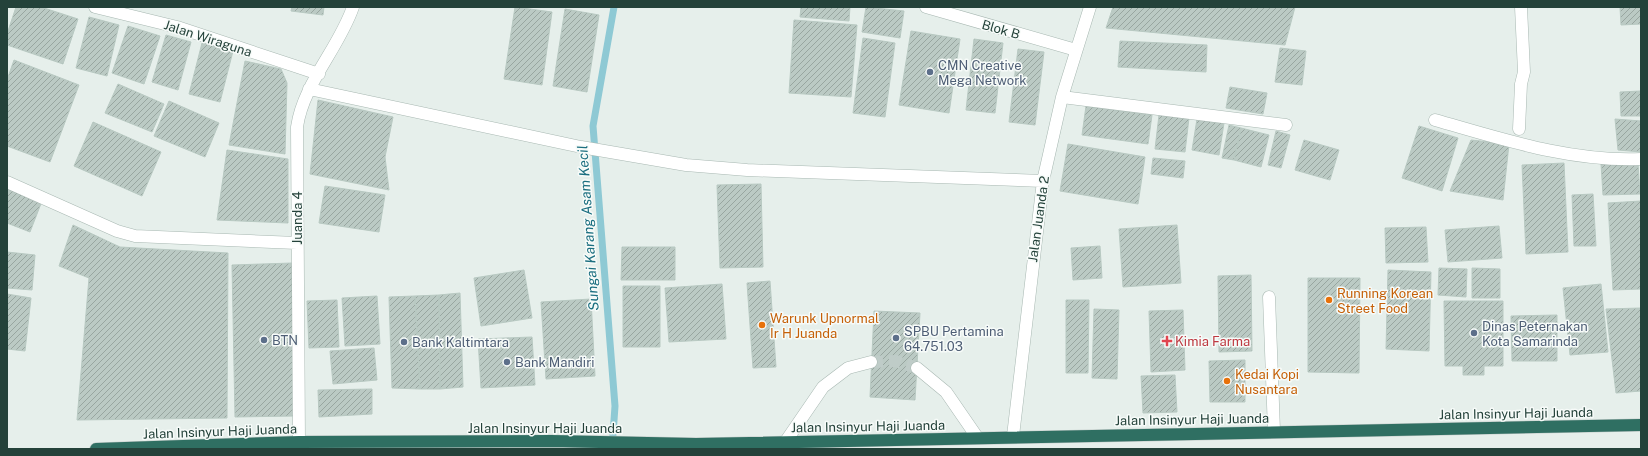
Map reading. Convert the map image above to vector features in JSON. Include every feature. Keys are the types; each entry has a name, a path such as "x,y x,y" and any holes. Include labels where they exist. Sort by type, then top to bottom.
{"highway":[{"name":"Jalan Insinyur Haji Juanda","path":"96,449 298,442 551,441 696,444 1013,436 1641,425"}],"street":[{"name":"Jalan Wiraguna","path":"95,7 177,27 319,74"},
{"name":"Juanda 4","path":"298,442 297,127 300,110 309,89 340,36 353,7"},
{"name":"Blok B","path":"926,7 1076,50"},
{"name":"Jalan Juanda 2","path":"1013,436 1043,181 1062,97 1090,7"},
{"path":"1518,129 1521,84 1524,72 1521,7"},
{"path":"309,89 581,147 686,165 720,169 1043,181"},
{"path":"1062,97 1286,125"},
{"path":"1435,120 1526,146 1585,157 1641,159"},
{"path":"7,182 117,231 135,236 298,243"},
{"path":"1269,297 1274,431"},
{"path":"786,442 823,387 848,368 872,362"},
{"path":"917,368 946,392 977,437"}],"building":[{"path":"16,7 41,7 78,19 63,64 7,45 7,34"},
{"path":"292,7 324,7 323,15 291,11"},
{"path":"515,7 552,12 542,85 504,79"},
{"path":"801,7 850,7 849,21 800,17"},
{"path":"866,7 904,11 900,38 862,32"},
{"path":"1113,7 1295,7 1285,45 1106,28"},
{"path":"1620,7 1641,7 1641,24 1621,25"},
{"path":"565,9 599,15 587,92 553,86"},
{"path":"89,17 119,25 107,76 76,68"},
{"path":"794,20 857,25 851,97 789,93"},
{"path":"128,26 160,36 144,84 112,73"},
{"name":"CMN Creative Mega Network","path":"911,31 960,39 949,113 899,105"},
{"path":"166,35 191,42 178,90 152,82"},
{"path":"863,38 895,43 885,117 853,113"},
{"path":"974,39 1003,43 995,113 966,110"},
{"path":"1120,41 1207,45 1206,72 1118,67"},
{"path":"202,43 233,51 220,102 189,94"},
{"path":"1280,48 1306,51 1302,85 1275,82"},
{"path":"1018,49 1044,52 1035,125 1009,122"},
{"path":"14,60 79,85 50,162 7,146 7,80"},
{"path":"245,61 281,69 287,83 285,154 229,145"},
{"path":"118,84 164,104 152,132 105,113"},
{"path":"1230,87 1267,93 1263,114 1226,108"},
{"path":"1641,91 1641,116 1621,116 1620,92"},
{"path":"318,100 393,117 385,157 389,190 310,174"},
{"path":"169,101 219,123 205,157 154,136"},
{"path":"1086,106 1152,115 1148,144 1082,135"},
{"path":"1159,115 1189,118 1185,152 1155,149"},
{"path":"1197,119 1224,123 1219,155 1192,150"},
{"path":"1615,119 1641,121 1641,152 1618,150"},
{"path":"93,122 161,152 142,196 74,166"},
{"path":"1229,125 1241,128 1234,160 1222,158"},
{"path":"1419,126 1458,138 1442,191 1402,178"},
{"path":"1241,128 1269,135 1261,167 1234,160"},
{"path":"1276,131 1290,135 1281,168 1268,165"},
{"path":"1304,140 1339,150 1330,180 1295,170"},
{"path":"1471,140 1509,144 1503,200 1450,191"},
{"path":"1068,144 1145,157 1138,204 1060,191"},
{"path":"227,150 288,159 288,223 217,220"},
{"path":"1153,158 1185,161 1183,178 1151,174"},
{"path":"1564,163 1568,252 1526,254 1522,165"},
{"path":"1638,163 1640,194 1603,195 1601,164"},
{"path":"761,184 763,267 720,268 717,185"},
{"path":"325,186 385,195 379,232 319,223"},
{"path":"7,187 42,201 30,232 7,223"},
{"path":"1593,194 1596,246 1574,246 1572,195"},
{"path":"1641,201 1641,289 1613,290 1608,203"},
{"path":"73,225 120,247 228,253 227,418 77,420 89,278 59,266"},
{"path":"1177,225 1181,283 1123,287 1119,229"},
{"path":"1499,226 1502,258 1448,262 1445,230"},
{"path":"1426,227 1428,262 1386,263 1385,228"},
{"path":"1100,246 1102,278 1073,280 1071,248"},
{"path":"622,247 675,247 675,280 621,280"},
{"path":"7,252 35,255 32,290 7,288"},
{"name":"BTN","path":"292,263 295,416 235,417 232,265"},
{"path":"1439,268 1467,269 1466,297 1438,295"},
{"path":"1472,268 1500,269 1500,298 1472,298"},
{"path":"524,270 532,318 481,326 474,278"},
{"path":"1388,270 1431,272 1429,351 1386,349"},
{"path":"1251,275 1252,351 1219,352 1218,276"},
{"path":"1308,278 1360,278 1359,373 1308,372"},
{"name":"Warunk Upnormal Ir H Juanda","path":"770,281 776,367 753,368 747,283"},
{"path":"722,284 726,339 669,342 665,288"},
{"path":"1601,284 1608,352 1570,355 1563,288"},
{"path":"623,286 660,286 660,347 623,347"},
{"path":"460,293 463,387 440,389 439,295"},
{"path":"7,294 31,298 25,351 7,349"},
{"path":"439,295 440,389 420,389 415,296"},
{"path":"377,296 380,344 345,346 342,298"},
{"name":"Bank Kaltimtara","path":"415,296 420,389 392,388 389,297"},
{"path":"591,299 595,376 546,379 541,302"},
{"path":"337,300 339,347 309,348 307,301"},
{"path":"1066,300 1089,300 1088,373 1066,373"},
{"name":"Dinas Peternakan Kota Samarinda","path":"1444,301 1503,301 1503,366 1484,366 1484,375 1463,375 1463,366 1445,366"},
{"path":"1641,308 1641,391 1616,393 1606,309"},
{"path":"1094,309 1119,310 1117,379 1092,378"},
{"name":"Kimia Farma","path":"1183,310 1185,370 1151,372 1149,311"},
{"name":"SPBU Pertamina 64.751.03","path":"874,311 920,313 915,400 870,397"},
{"path":"1557,315 1557,361 1512,361 1511,316"},
{"name":"Bank Mandiri","path":"532,337 535,385 481,388 478,339"},
{"path":"374,348 377,380 333,384 330,351"},
{"name":"Kedai Kopi Nusantara","path":"1245,360 1245,402 1210,402 1209,361"},
{"path":"1175,375 1177,412 1143,413 1141,376"},
{"path":"372,389 372,414 319,417 318,390"}],"waterway":[{"name":"Sungai Karang Asam Kecil","path":"612,449 615,406 593,126 614,7"}],"tunnel":[{"path":"871,362 896,361 917,368"}],"place":[{"name":"CMN Creative Mega Network","path":"930,72"},
{"name":"Running Korean Street Food","path":"1329,300"},
{"name":"Warunk Upnormal Ir H Juanda","path":"762,325"},
{"name":"Dinas Peternakan Kota Samarinda","path":"1474,333"},
{"name":"SPBU Pertamina 64.751.03","path":"896,338"},
{"name":"BTN","path":"264,340"},
{"name":"Kimia Farma","path":"1167,341"},
{"name":"Bank Kaltimtara","path":"404,342"},
{"name":"Bank Mandiri","path":"507,362"},
{"name":"Kedai Kopi Nusantara","path":"1227,381"}]}
